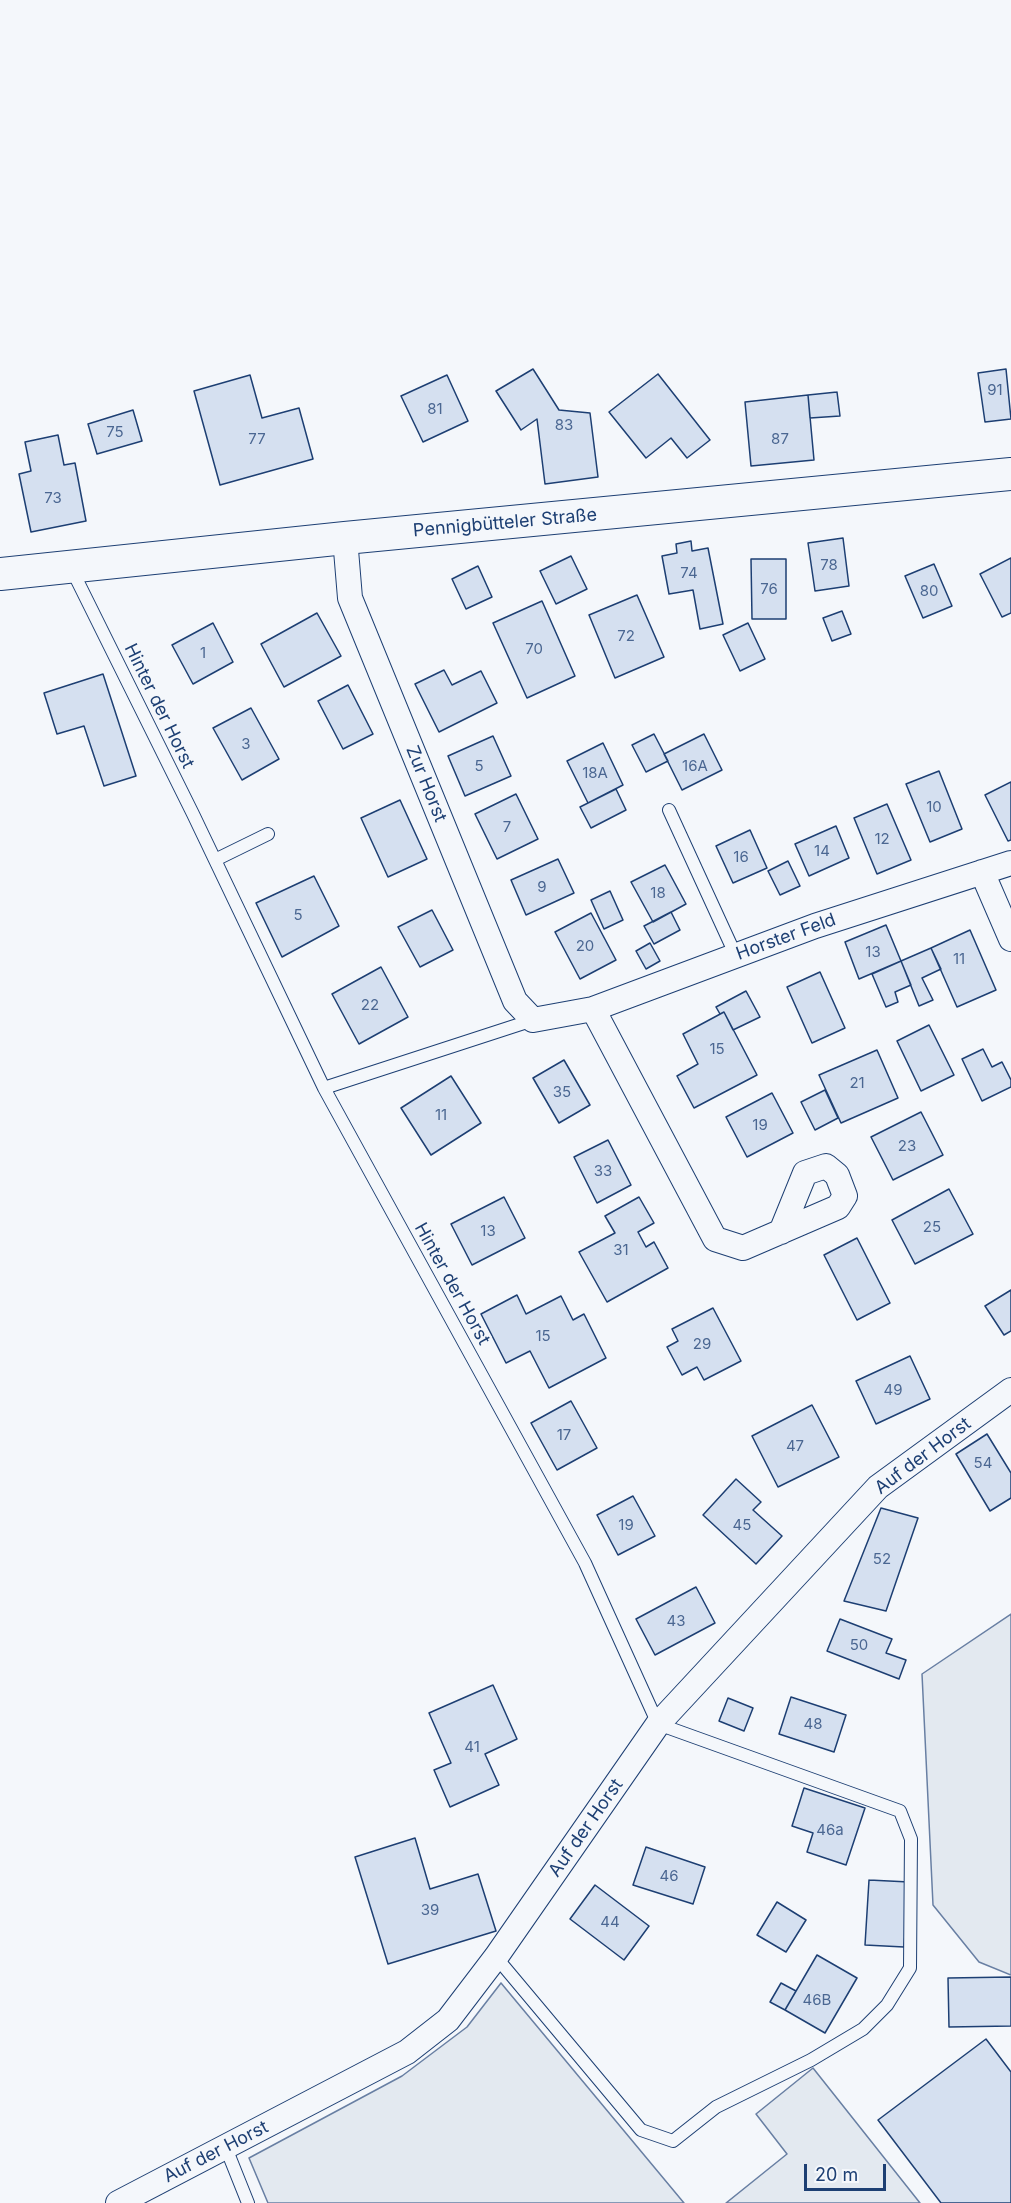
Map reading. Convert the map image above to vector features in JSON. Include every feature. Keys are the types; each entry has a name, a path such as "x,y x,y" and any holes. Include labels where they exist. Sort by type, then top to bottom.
{"street":[{"name":"Pennigbütteler Straße","path":"0,574 345,538 1011,474"},
{"name":"Zur Horst","path":"345,538 350,598 515,1001 533,1020"},
{"name":"Horster Feld","path":"533,1020 593,1009 815,926 1011,863"},
{"path":"982,872 1011,939"},
{"path":"593,1009 715,1239 743,1248 781,1232"},
{"name":"Auf der Horst","path":"118,2203 407,2052 448,2020 496,1957 658,1724 878,1487 1011,1390"}],"lane":[{"name":"Hinter der Horst","path":"70,567 215,860 324,1088 585,1563 658,1724"},
{"path":"669,810 736,956"},
{"path":"215,860 268,834"},
{"name":"Horster Feld","path":"324,1088 533,1020"},
{"path":"496,1957 641,2130 673,2140 716,2107 811,2060 863,2029 887,2005 910,1968 910,1839 900,1811 658,1724"},
{"path":"226,2148 248,2203"}],"shaded area":[{"path":"1011,1614 1011,1975 979,1962 933,1905 922,1674"},
{"path":"501,1983 684,2203 268,2203 249,2158 402,2076 467,2027"},
{"path":"813,2068 920,2203 726,2203 787,2154 756,2114"}],"building":[{"path":"533,369 559,410 590,413 598,477 545,484 537,419 521,430 496,391"},
{"path":"1006,369 1011,419 985,422 978,373"},
{"path":"658,374 710,440 687,458 671,438 646,458 609,412"},
{"path":"250,375 262,418 299,408 313,459 220,485 194,391"},
{"path":"447,375 468,421 423,442 401,396"},
{"path":"837,392 840,416 810,418 808,395"},
{"path":"808,395 814,460 751,466 745,402"},
{"path":"133,410 142,441 97,454 88,424"},
{"path":"58,435 64,465 75,463 86,521 31,532 19,474 31,471 25,442"},
{"path":"843,538 849,586 815,591 808,543"},
{"path":"691,541 692,551 708,548 723,624 700,629 693,590 669,594 662,556 677,553 676,544"},
{"path":"571,556 587,589 556,604 540,571"},
{"path":"1011,558 1011,613 1002,617 980,574"},
{"path":"751,559 786,559 786,619 752,619"},
{"path":"934,564 952,606 923,618 905,576"},
{"path":"478,566 492,597 466,609 452,579"},
{"path":"637,595 664,657 615,678 589,615"},
{"path":"542,601 575,676 527,698 493,623"},
{"path":"842,611 851,634 832,641 823,618"},
{"path":"317,613 341,656 284,687 261,644"},
{"path":"213,623 233,662 193,684 172,645"},
{"path":"748,623 765,659 740,671 723,635"},
{"path":"444,670 452,685 481,671 497,703 439,732 415,684"},
{"path":"103,674 136,776 104,786 84,726 57,734 44,693"},
{"path":"348,685 373,734 343,749 318,701"},
{"path":"251,708 279,759 242,780 213,728"},
{"path":"654,734 668,761 646,772 632,745"},
{"path":"704,734 722,770 682,790 664,754"},
{"path":"493,736 511,776 465,796 448,756"},
{"path":"603,743 623,785 588,803 567,761"},
{"path":"939,771 962,829 930,842 906,784"},
{"path":"1011,782 1011,840 1008,841 985,795"},
{"path":"616,789 626,810 591,828 580,807"},
{"path":"516,794 538,839 497,859 475,814"},
{"path":"400,800 427,859 388,877 361,818"},
{"path":"887,804 911,860 877,874 854,818"},
{"path":"836,826 849,858 809,876 795,844"},
{"path":"750,830 767,868 733,883 716,846"},
{"path":"558,859 574,893 526,915 511,880"},
{"path":"788,861 800,886 780,895 768,871"},
{"path":"665,865 686,904 653,922 631,882"},
{"path":"314,876 339,926 282,957 256,903"},
{"path":"610,891 623,920 604,929 591,900"},
{"path":"432,910 453,950 420,967 398,927"},
{"path":"671,912 680,930 654,944 644,926"},
{"path":"591,913 616,960 580,979 555,932"},
{"path":"886,925 901,961 859,979 845,942"},
{"path":"970,930 996,990 957,1007 931,948"},
{"path":"650,943 660,961 646,969 636,951"},
{"path":"931,948 941,969 922,978 933,1000 919,1006 901,961"},
{"path":"901,961 911,985 895,992 898,1002 886,1007 872,974"},
{"path":"381,967 408,1017 359,1044 332,994"},
{"path":"820,972 845,1028 812,1043 787,987"},
{"path":"746,991 760,1017 733,1030 724,1012 720,1014 716,1007"},
{"path":"724,1012 757,1075 694,1108 677,1076 698,1064 683,1034"},
{"path":"929,1025 954,1075 921,1091 897,1041"},
{"path":"983,1049 992,1067 1002,1062 1011,1080 1011,1087 982,1101 962,1059"},
{"path":"877,1050 898,1098 841,1123 819,1075"},
{"path":"564,1060 590,1105 559,1123 533,1078"},
{"path":"451,1076 481,1123 431,1155 401,1108"},
{"path":"825,1090 838,1118 815,1130 801,1102"},
{"path":"772,1093 793,1133 747,1157 726,1117"},
{"path":"921,1112 943,1155 893,1180 871,1137"},
{"path":"608,1140 631,1185 597,1203 574,1157"},
{"path":"949,1189 973,1234 915,1264 892,1220"},
{"path":"504,1197 525,1238 472,1265 451,1224"},
{"path":"639,1197 654,1223 638,1232 646,1247 654,1242 668,1268 607,1302 579,1252 615,1233 605,1216"},
{"path":"857,1238 890,1303 857,1320 824,1255"},
{"path":"1011,1290 1011,1331 1004,1335 985,1306"},
{"path":"517,1295 526,1314 561,1296 573,1320 584,1314 606,1358 549,1388 530,1351 506,1363 481,1314"},
{"path":"713,1308 741,1361 704,1380 697,1367 682,1375 667,1347 678,1341 672,1329"},
{"path":"910,1356 930,1399 876,1424 856,1381"},
{"path":"571,1401 597,1448 557,1470 531,1423"},
{"path":"812,1405 839,1457 778,1487 752,1436"},
{"path":"987,1434 1011,1473 1011,1498 990,1511 956,1454"},
{"path":"736,1479 761,1502 753,1510 782,1536 756,1564 703,1515"},
{"path":"633,1496 655,1536 618,1555 597,1515"},
{"path":"881,1508 918,1518 886,1611 844,1601"},
{"path":"696,1587 715,1623 655,1655 636,1619"},
{"path":"840,1619 892,1639 886,1653 906,1660 899,1679 827,1651"},
{"path":"493,1685 517,1739 485,1754 499,1785 450,1807 434,1770 451,1763 429,1713"},
{"path":"791,1697 846,1715 834,1752 779,1734"},
{"path":"728,1698 753,1708 744,1731 719,1721"},
{"path":"804,1788 865,1808 846,1865 807,1852 813,1833 792,1826"},
{"path":"415,1838 430,1889 478,1874 496,1931 388,1964 355,1857"},
{"path":"646,1847 705,1867 693,1904 633,1885"},
{"path":"869,1880 909,1882 904,1947 865,1945"},
{"path":"595,1885 649,1926 624,1960 570,1919"},
{"path":"777,1902 806,1920 786,1952 757,1935"},
{"path":"817,1955 857,1978 825,2033 785,2010"},
{"path":"1011,1977 1011,2026 949,2027 948,1978"},
{"path":"781,1983 796,1991 785,2010 770,2002"},
{"path":"986,2039 1011,2072 1011,2203 941,2203 878,2120"}]}
